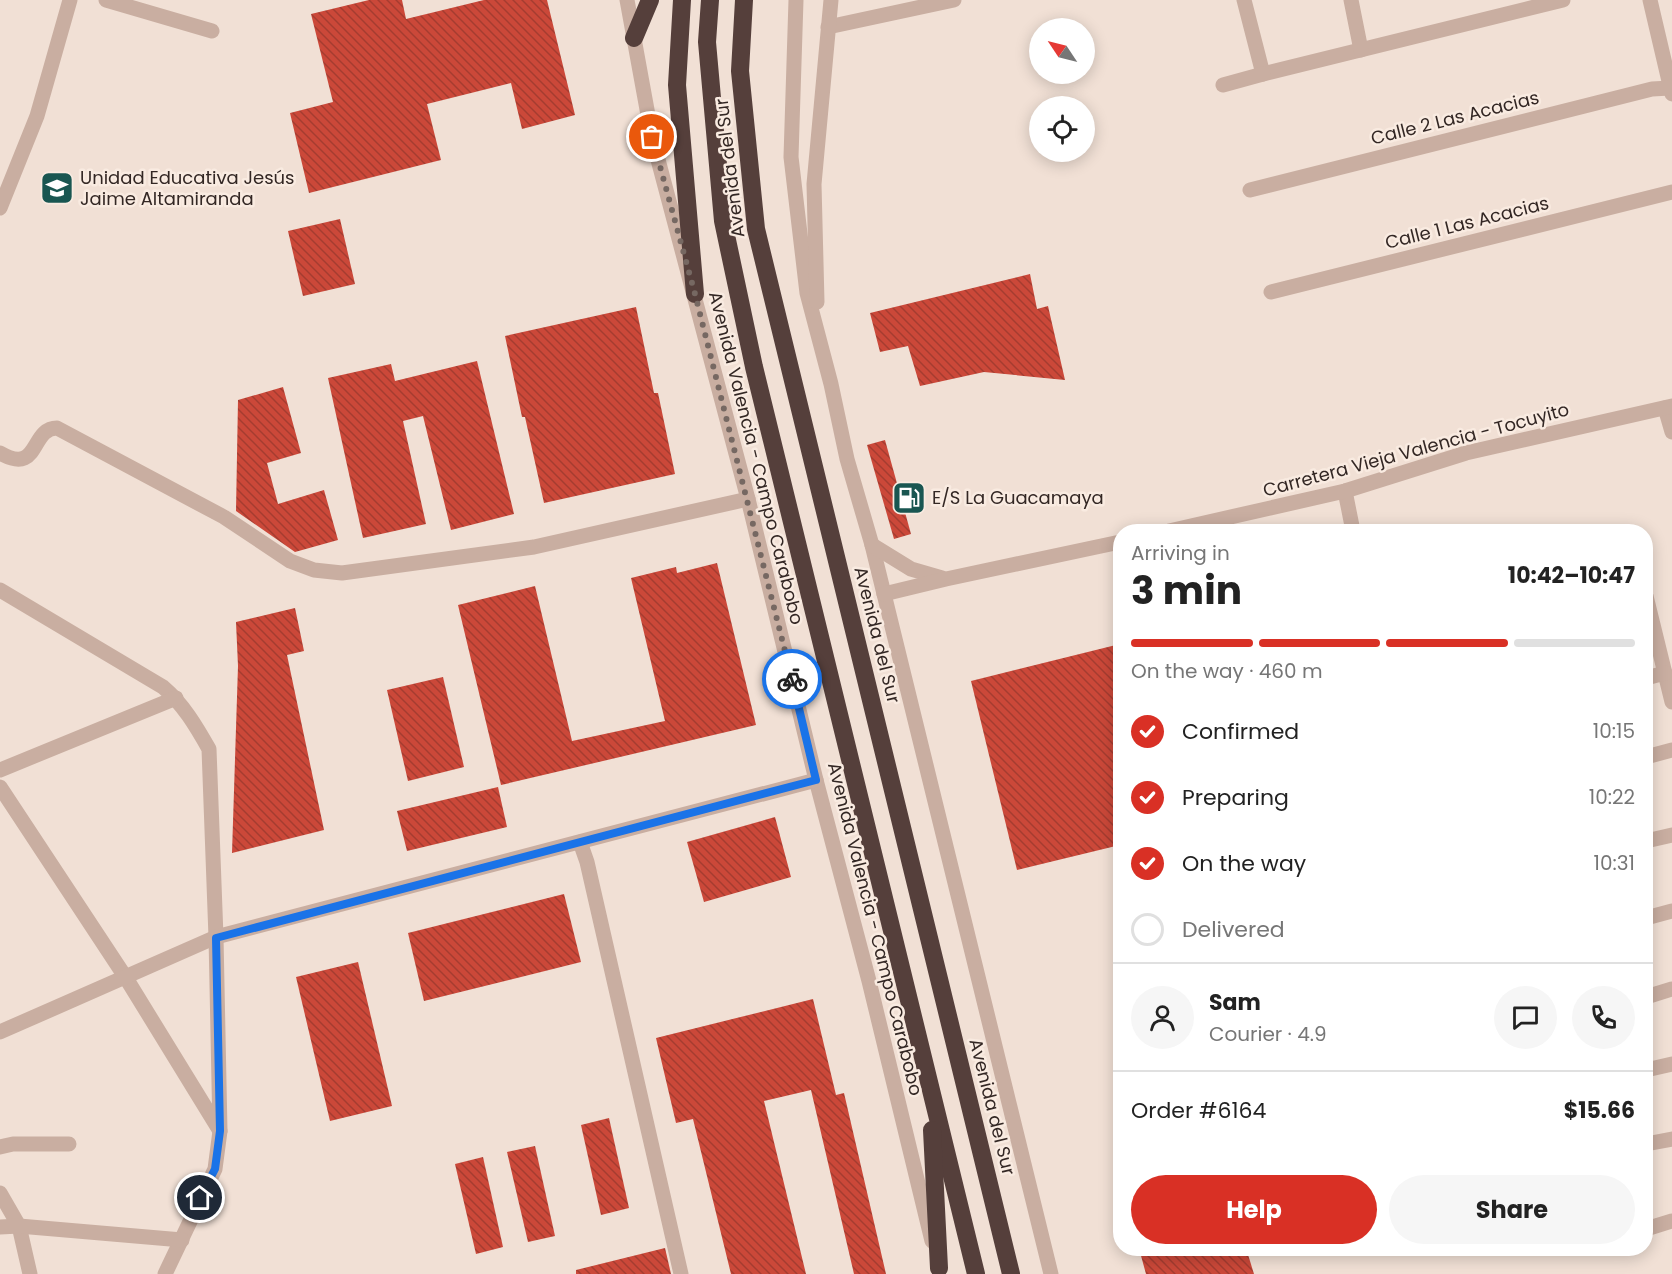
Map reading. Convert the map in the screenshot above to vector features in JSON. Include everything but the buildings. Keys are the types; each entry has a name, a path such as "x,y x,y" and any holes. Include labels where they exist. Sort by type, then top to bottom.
{"highway":[{"path":"634,38 650,0"},
{"path":"682,0 677,85 695,294"},
{"name":"Avenida del Sur","path":"710,0 707,42 723,221 754,367 976,1274"},
{"name":"Avenida del Sur","path":"744,0 740,71 756,229 1011,1274"},
{"path":"930,1087 939,1271"}],"street":[{"path":"0,208 37,116 70,0"},
{"path":"106,0 212,31"},
{"name":"Avenida Valencia - Campo Carabobo","path":"627,0 652,137 748,499 939,1271"},
{"path":"796,0 791,157 807,292 831,384 847,459 884,594 1051,1274"},
{"path":"816,332 814,184 831,0"},
{"path":"828,27 901,5 954,0"},
{"path":"1244,0 1263,74"},
{"path":"1351,0 1361,50"},
{"path":"1223,85 1563,0"},
{"path":"1650,0 1671,91"},
{"name":"Calle 2 Las Acacias","path":"1250,190 1652,89 1671,91"},
{"name":"Calle 1 Las Acacias","path":"1271,292 1672,192"},
{"path":"1668,407 1672,432"},
{"name":"Carretera Vieja Valencia - Tocuyito","path":"1200,524 1344,491 1466,453 1668,407"},
{"path":"0,453 12,460 22,459 31,454 44,431 57,428 224,517 290,561 314,570 342,573 534,547 748,499"},
{"path":"1344,491 1351,524"},
{"path":"884,594 1113,543"},
{"path":"872,546 911,569 946,579"},
{"path":"0,590 163,687 176,698 195,723 208,749 216,938 220,1131 215,1169 165,1274"},
{"path":"1653,627 1672,702"},
{"path":"1653,676 1665,673"},
{"path":"0,770 176,698"},
{"path":"1653,755 1672,750"},
{"path":"0,1032 216,938 816,780"},
{"path":"0,787 126,978 220,1131"},
{"path":"1653,839 1672,835"},
{"path":"580,842 587,861 681,1274"},
{"path":"1653,916 1672,911"},
{"path":"1653,995 1672,989"},
{"path":"1653,1068 1672,1064"},
{"path":"1653,1143 1672,1139"},
{"path":"0,1148 14,1144 69,1144"},
{"path":"0,1193 19,1226 30,1274"},
{"path":"1653,1228 1672,1221"},
{"path":"0,1227 19,1226 182,1240"}],"way so far":[{"path":"652,137 748,499 792,679"}],"place":[{"name":"Unidad Educativa Jesús Jaime Altamiranda","path":"57,188"},
{"name":"E/S La Guacamaya","path":"909,498"}],"route":[{"path":"200,1198 215,1169 220,1131 216,938 816,780 792,679"}]}
